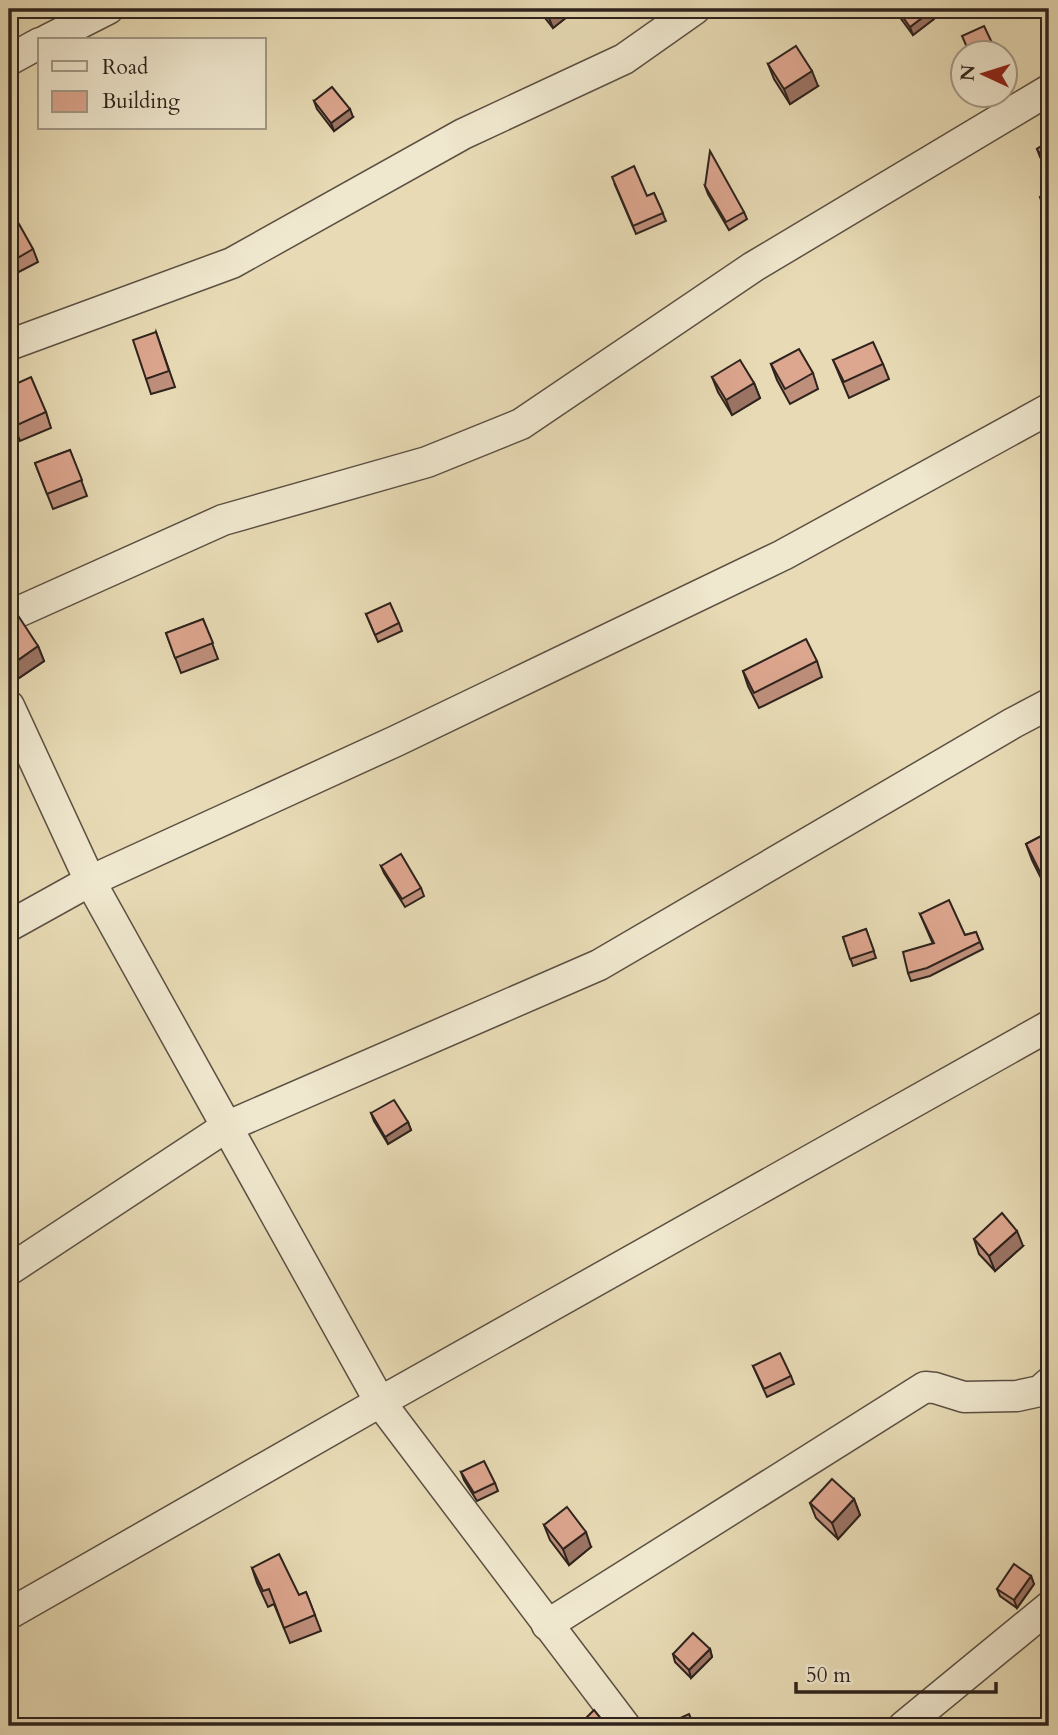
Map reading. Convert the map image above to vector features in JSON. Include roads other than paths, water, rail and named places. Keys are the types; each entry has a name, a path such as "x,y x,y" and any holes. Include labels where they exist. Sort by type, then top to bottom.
{"street":[{"path":"51,38 108,9"},
{"path":"9,345 232,262 463,134 624,59 695,9"},
{"path":"9,60 38,45"},
{"path":"9,616 223,520 427,462 521,424 753,267 1049,89"},
{"path":"9,926 90,881 396,741 783,555 1049,409"},
{"path":"9,1270 226,1127 599,965 1049,704"},
{"path":"9,706 90,881 380,1402 625,1726"},
{"path":"9,1614 1049,1026"},
{"path":"547,1625 925,1387 964,1397 1017,1396 1040,1391 1049,1383"},
{"path":"904,1726 1049,1607"}]}
